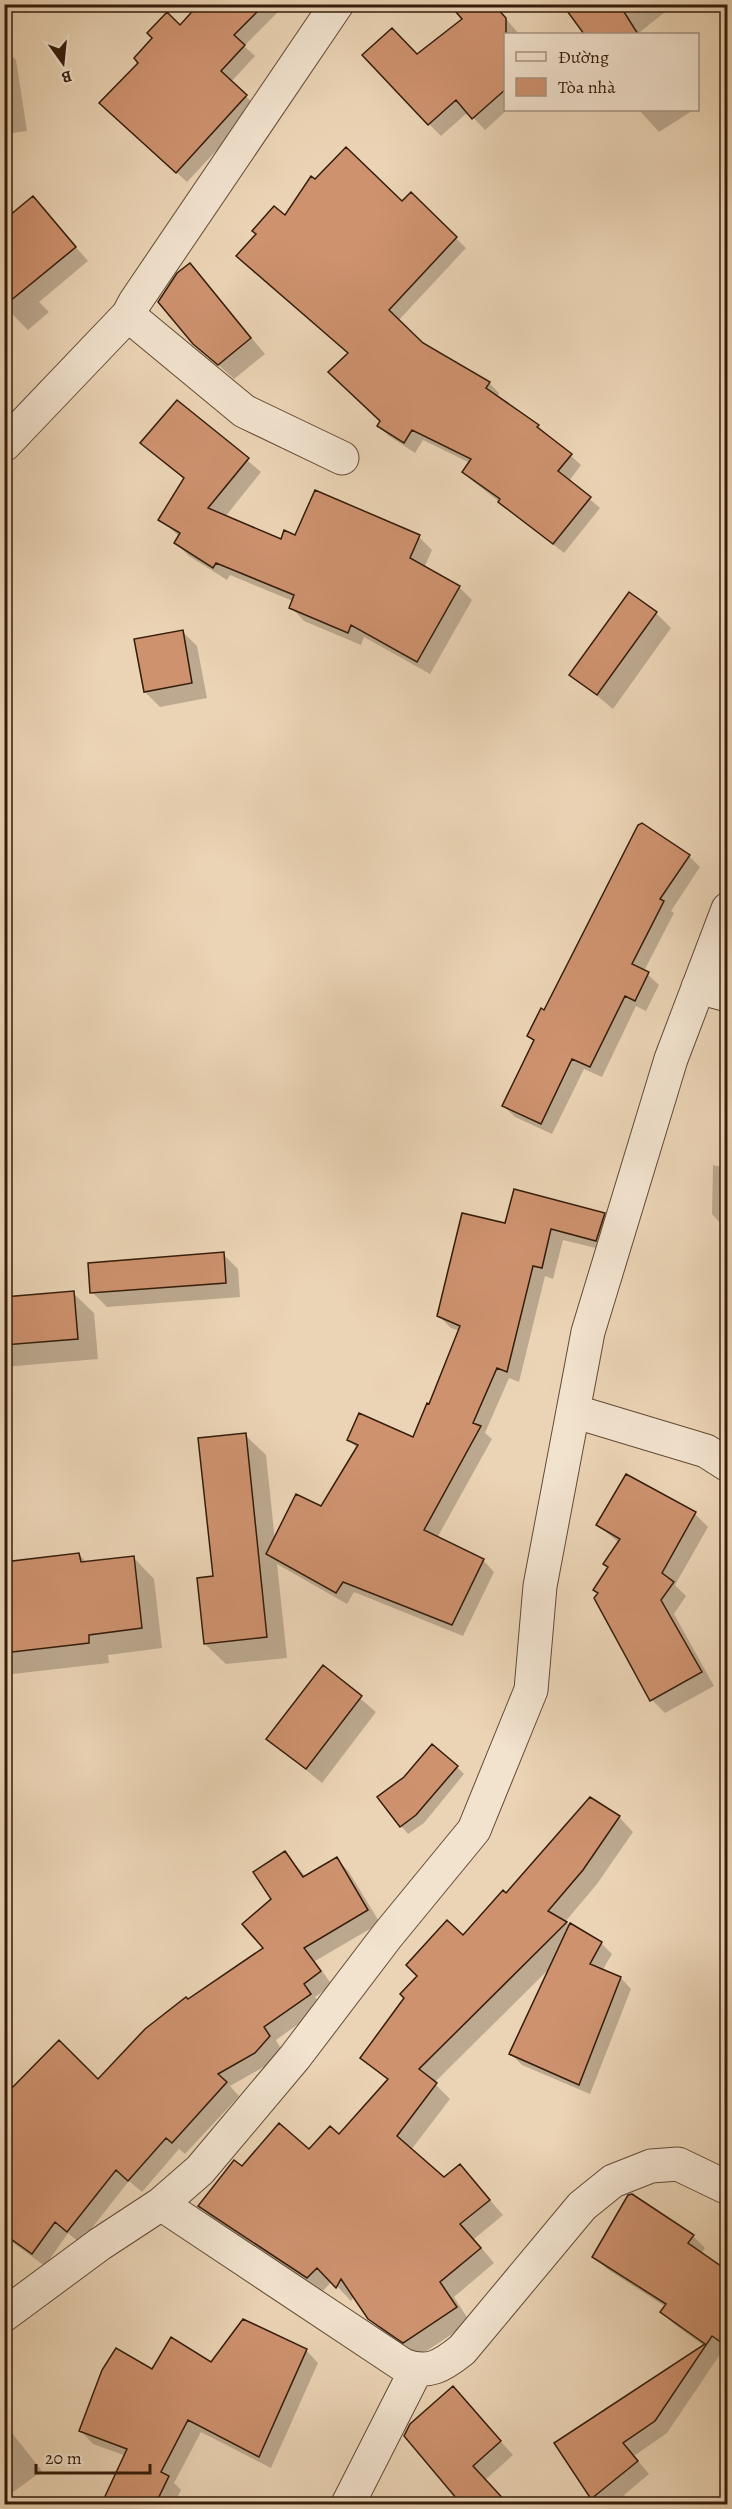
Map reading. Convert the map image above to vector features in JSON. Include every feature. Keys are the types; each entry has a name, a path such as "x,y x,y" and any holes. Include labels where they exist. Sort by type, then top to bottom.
{"street":[{"path":"4,445 128,315 337,4"},
{"path":"128,315 244,411 342,458"},
{"path":"4,2315 100,2244 161,2204 200,2170 296,2057 387,1936 474,1830 531,1690 540,1586 588,1332 670,1059 713,991 728,909"},
{"path":"573,1411 706,1451 728,1464"},
{"path":"161,2204 403,2365 416,2370 430,2370 444,2364 462,2350 582,2206 613,2181 651,2166 678,2164 728,2188"},
{"path":"348,2505 416,2370"}],"building":[{"path":"199,4 265,4 234,35 245,45 221,71 247,95 176,173 99,103 138,63 134,58 152,38 147,33 167,12 180,25"},
{"path":"449,4 493,4 506,18 504,91 472,119 456,100 428,125 362,55 392,28 417,54 462,19"},
{"path":"562,4 619,4 637,33 583,33"},
{"path":"346,147 402,201 411,192 457,237 389,310 423,343 490,382 486,388 539,425 537,427 572,454 558,471 591,497 553,544 498,502 500,499 462,472 471,459 412,430 404,443 377,426 380,421 328,372 348,353 236,256 256,234 252,231 274,206 285,215 311,176 315,179"},
{"path":"33,196 76,247 4,306 4,220"},
{"path":"190,263 251,338 218,365 193,344 158,302 177,273"},
{"path":"177,400 249,458 208,508 281,539 284,530 295,535 315,490 420,535 410,558 460,586 417,662 351,625 348,633 289,608 294,595 216,563 213,568 174,543 180,533 158,520 184,478 140,443"},
{"path":"629,592 657,612 597,695 569,675"},
{"path":"183,630 192,683 144,692 134,639"},
{"path":"642,823 690,855 660,899 664,901 632,964 649,972 635,1001 625,996 590,1067 572,1059 541,1124 502,1106 534,1040 527,1036 541,1008 544,1010 638,825"},
{"path":"514,1189 605,1213 596,1241 551,1229 542,1268 533,1266 507,1372 497,1368 473,1423 481,1426 424,1530 484,1559 452,1625 343,1582 336,1593 266,1554 296,1494 321,1506 358,1445 347,1440 359,1413 413,1437 427,1403 429,1404 460,1326 437,1316 462,1213 505,1223"},
{"path":"224,1252 226,1283 90,1293 88,1263"},
{"path":"74,1291 78,1339 4,1345 4,1297"},
{"path":"246,1433 267,1637 204,1644 197,1578 213,1576 198,1438"},
{"path":"626,1474 696,1512 662,1573 674,1582 661,1600 702,1672 650,1701 594,1598 598,1593 593,1590 608,1567 603,1564 620,1539 596,1525"},
{"path":"79,1553 81,1562 134,1556 142,1628 89,1635 89,1643 4,1653 4,1562"},
{"path":"323,1665 362,1696 306,1769 266,1739"},
{"path":"432,1744 458,1766 416,1815 400,1827 377,1797 404,1777"},
{"path":"590,1797 620,1816 583,1870 548,1911 567,1922 419,2069 437,2083 397,2136 444,2177 460,2164 490,2200 460,2224 481,2248 440,2282 457,2307 403,2343 368,2319 341,2279 336,2288 317,2268 307,2278 198,2206 234,2160 242,2166 279,2123 309,2149 330,2126 339,2134 388,2079 360,2058 404,1998 400,1994 417,1976 406,1965 447,1920 463,1935 503,1890 506,1893"},
{"path":"285,1851 303,1877 337,1857 368,1910 304,1948 321,1971 304,1984 311,1994 264,2027 270,2036 255,2053 218,2074 227,2082 172,2143 166,2138 128,2181 116,2170 67,2232 55,2222 32,2254 4,2234 4,2096 59,2040 98,2079 145,2029 186,1997 188,1999 263,1948 242,1924 271,1899 253,1872"},
{"path":"570,1923 602,1942 590,1964 621,1977 579,2085 509,2054"},
{"path":"632,2194 694,2235 688,2243 728,2271 728,2347 712,2336 655,2421 623,2443 638,2461 591,2499 554,2443 705,2344 660,2312 666,2304 592,2257 628,2195"},
{"path":"243,2319 307,2349 259,2457 188,2420 161,2472 169,2476 155,2505 101,2505 127,2449 79,2431 102,2370 116,2348 152,2369 171,2337 211,2362"},
{"path":"453,2386 501,2441 473,2466 509,2505 462,2505 404,2436 410,2424"}]}
